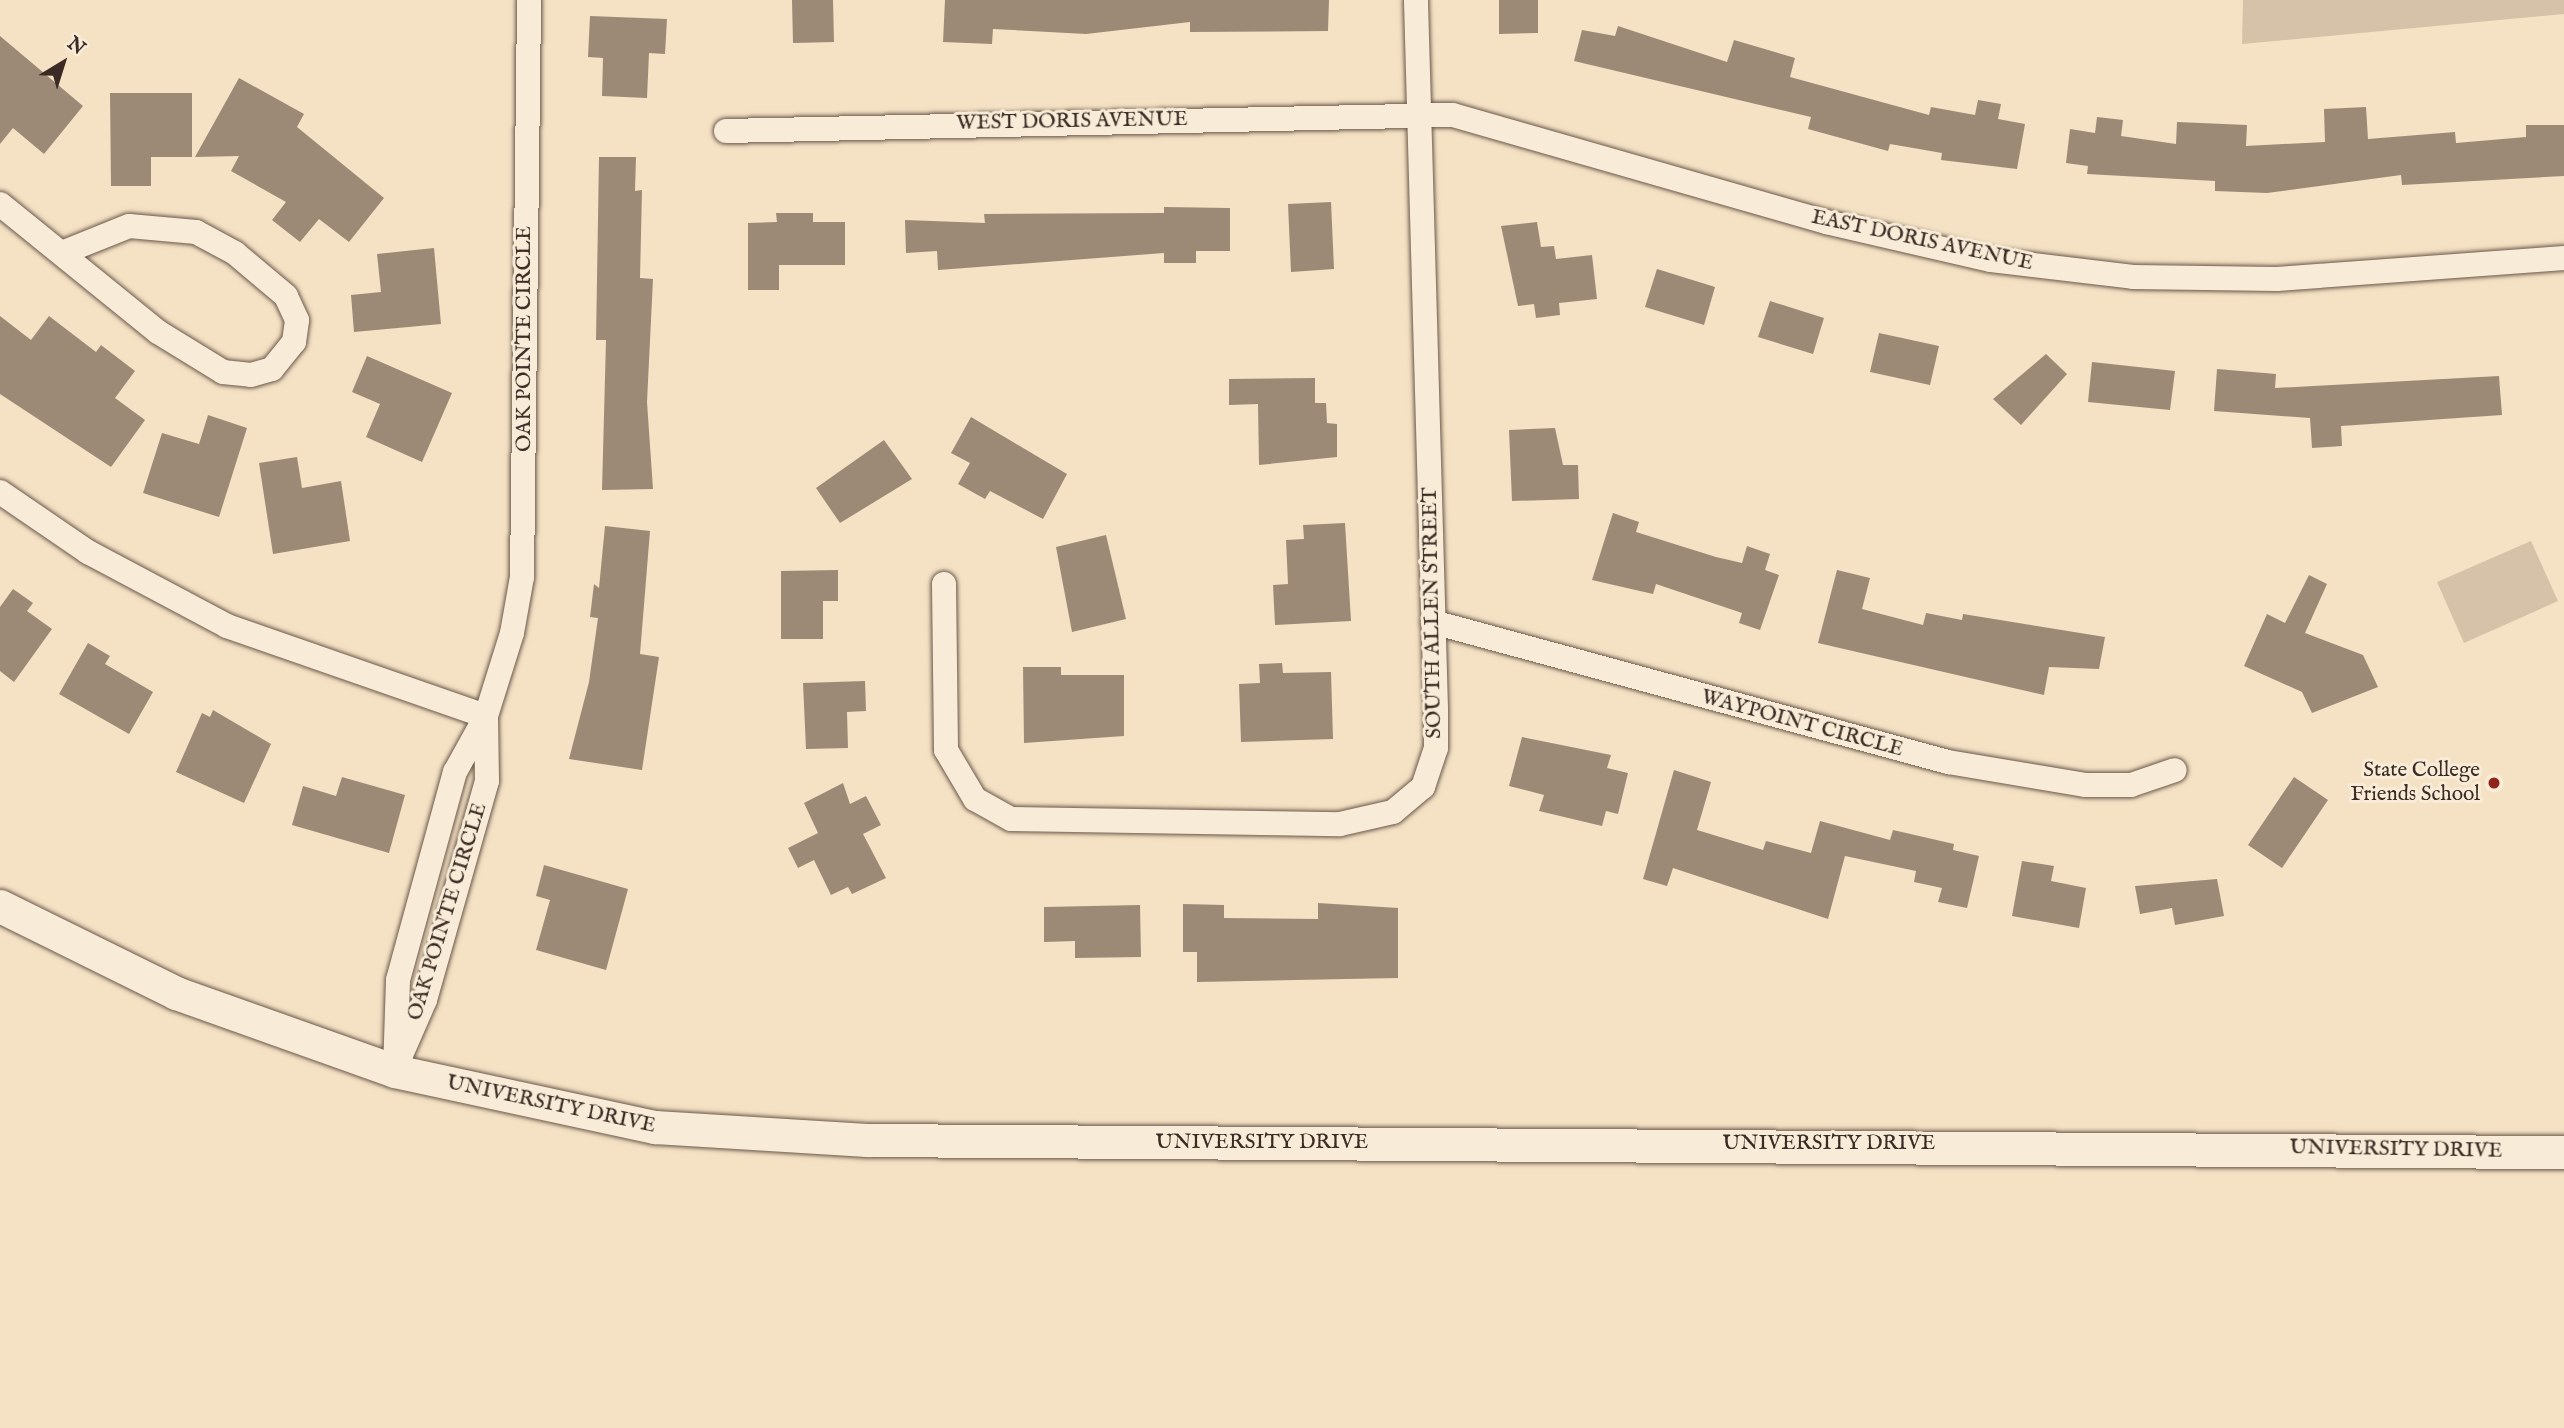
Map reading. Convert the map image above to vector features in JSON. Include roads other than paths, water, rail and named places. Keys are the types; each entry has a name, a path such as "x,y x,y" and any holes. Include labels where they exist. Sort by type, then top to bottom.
{"main road":[{"name":"UNIVERSITY DRIVE","path":"0,906 176,993 394,1071 655,1127 867,1140 2564,1152"}],"street":[{"name":"OAK POINTE CIRCLE","path":"394,1071 398,980 455,772 486,716 512,633 525,523 529,0"},
{"name":"SOUTH ALLEN STREET","path":"944,584 943,695 953,769 992,811 1035,823 1340,824 1393,812 1423,787 1436,748 1416,0"},
{"name":"WEST DORIS AVENUE","path":"726,131 1419,114"},
{"name":"EAST DORIS AVENUE","path":"1419,114 1453,115 1826,222 1992,260 2133,277 2277,279 2564,258"},
{"path":"0,204 158,331 223,372 251,375 272,369 294,342 297,320 286,296 235,253 196,232 129,226 62,253"},
{"path":"0,492 88,552 228,626 486,716"},
{"name":"WAYPOINT CIRCLE","path":"1433,622 1948,762 2086,785 2131,785 2175,769"},
{"name":"OAK POINTE CIRCLE","path":"394,1071 425,1000 487,780 486,716"}],"place":[{"name":"State College Friends School","path":"2494,783"}]}
